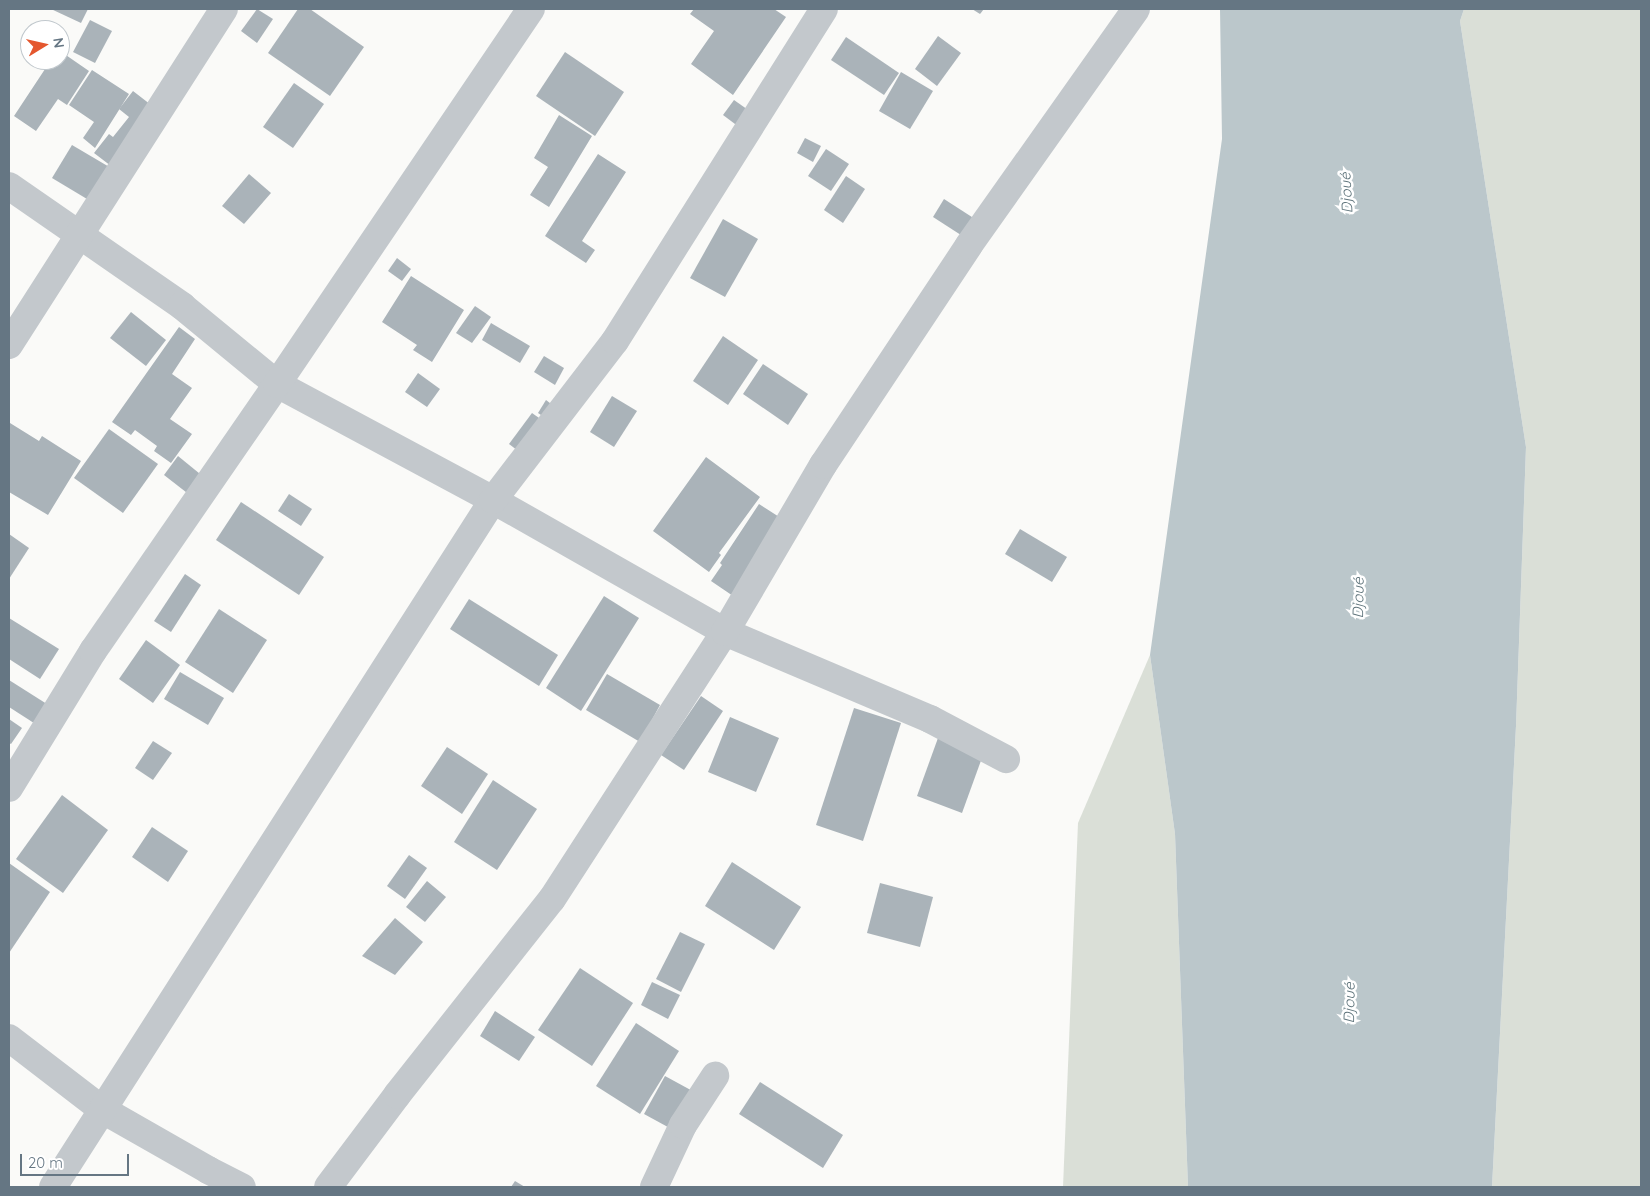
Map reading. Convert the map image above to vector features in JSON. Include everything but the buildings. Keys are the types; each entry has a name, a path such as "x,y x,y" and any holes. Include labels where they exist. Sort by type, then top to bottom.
{"street":[{"path":"9,345 224,9"},
{"path":"9,788 93,651 277,384 531,9"},
{"path":"53,1187 493,500 615,341 824,9"},
{"path":"328,1187 397,1095 552,899 726,632 823,464 969,245 1136,9"},
{"path":"9,186 182,306 277,384 493,500 726,632 930,719 1006,759"},
{"path":"9,1038 103,1110 208,1170 242,1187"},
{"path":"654,1187 683,1125 715,1076"}],"shaded area":[{"path":"1464,9 1641,9 1641,1187 1492,1187 1516,726 1526,447 1460,21"},
{"path":"1150,655 1175,834 1188,1187 1063,1187 1078,823"}],"water":[{"name":"Djoué","path":"1220,9 1464,9 1460,21 1526,447 1516,726 1492,1187 1188,1187 1175,834 1150,655 1222,139"}]}
